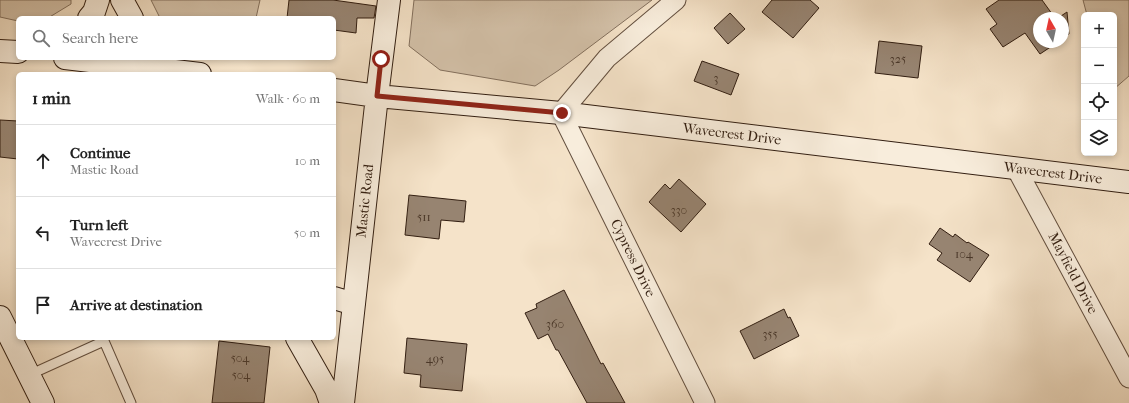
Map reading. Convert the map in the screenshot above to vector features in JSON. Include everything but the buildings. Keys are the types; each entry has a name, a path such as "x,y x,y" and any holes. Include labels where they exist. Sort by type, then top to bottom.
{"street":[{"path":"91,16 94,12 98,0"},
{"path":"122,0 131,16"},
{"name":"Mastic Road","path":"343,403 344,301 377,96 389,0"},
{"path":"562,113 607,58 676,0"},
{"path":"86,60 159,67 188,72"},
{"name":"Wavecrest Drive","path":"336,90 377,96 562,113 1129,182"},
{"name":"Cypress Drive","path":"562,113 705,403"},
{"name":"Mayfield Drive","path":"1016,168 1129,378"},
{"path":"0,317 43,403"},
{"path":"298,340 326,389 331,403"}],"lane":[{"path":"29,375 104,341 131,403"}],"shaded area":[{"path":"0,0 71,0 71,4 51,16 16,16 16,21 0,17"},
{"path":"151,0 260,0 256,16 159,16"},
{"path":"414,0 652,0 559,70 535,86 440,70 409,46"},
{"path":"1083,0 1129,0 1129,76 1117,86 1117,12 1086,12"}],"route":[{"path":"381,59 377,96 562,113"}]}
